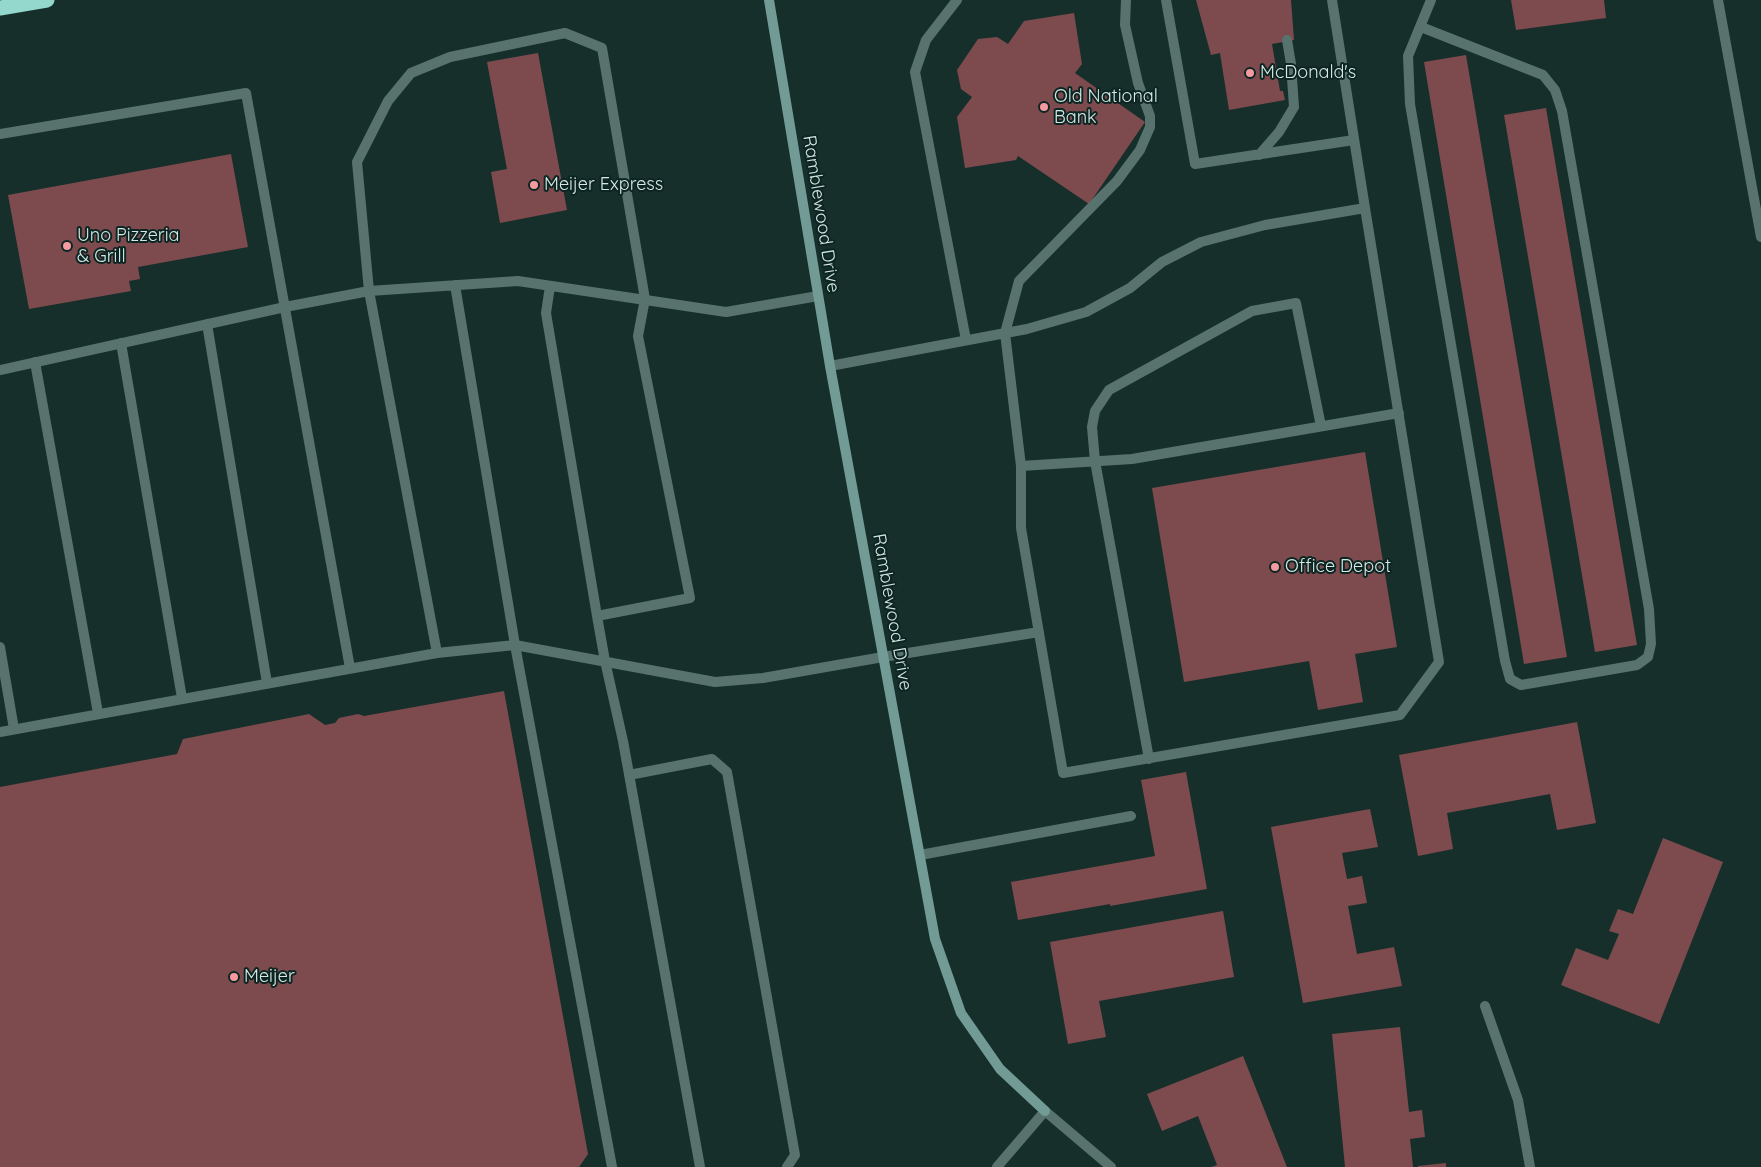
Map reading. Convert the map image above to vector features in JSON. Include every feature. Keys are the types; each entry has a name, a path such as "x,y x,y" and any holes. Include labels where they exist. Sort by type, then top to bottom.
{"highway":[{"path":"0,8 47,0"}],"street":[{"name":"Ramblewood Drive","path":"769,0 830,366 935,939 961,1013 1000,1069 1045,1111 1112,1167"},
{"path":"957,0 926,40 915,72 966,340"},
{"path":"1126,0 1125,25 1138,83 1150,116 1150,127 1140,150 1117,182 1019,281 1006,333 1021,466 1021,528 1063,773 1400,716 1439,662 1332,0"},
{"path":"1166,0 1195,164 1354,140"},
{"path":"1421,27 1543,75 1555,90 1562,110 1649,609 1650,644 1648,657 1637,665 1521,685 1510,679 1505,661 1410,104 1408,56 1431,0"},
{"path":"1718,0 1761,237"},
{"path":"437,653 369,291 357,162 388,101 411,73 450,58 565,33 602,48 645,299 638,336 690,598 597,616"},
{"path":"1259,154 1279,132 1294,107 1287,40"},
{"path":"0,134 246,93 350,668"},
{"path":"830,366 1006,333 1086,312 1130,288 1162,262 1201,242 1265,225 1365,208"},
{"path":"0,370 285,307 369,291 518,281 726,312 818,296"},
{"path":"455,285 515,645 612,1167"},
{"path":"550,286 546,313 597,616 605,662 623,741 700,1167"},
{"path":"1149,758 1095,461 1092,427 1096,411 1109,390 1252,311 1296,303 1321,426"},
{"path":"206,324 267,683"},
{"path":"121,343 182,698"},
{"path":"35,362 98,713"},
{"path":"1021,466 1132,459 1399,413"},
{"path":"0,732 437,653 515,645 714,682 763,678 1039,632"},
{"path":"0,647 14,729"},
{"path":"629,775 712,759 727,772 794,1155 787,1167"},
{"path":"920,855 1130,816"},
{"path":"1485,1006 1518,1100 1530,1167"},
{"path":"997,1167 1045,1111"}],"building":[{"name":"McDonald's","path":"1196,0 1291,0 1294,40 1272,44 1280,91 1283,91 1285,100 1229,110 1220,53 1211,55"},
{"path":"1511,0 1604,0 1606,18 1516,30"},
{"name":"Old National Bank","path":"1074,13 1082,64 1075,73 1145,122 1089,204 1018,156 1016,160 965,168 957,117 972,97 961,89 957,70 978,39 997,37 1008,44 1024,21"},
{"path":"538,53 567,210 500,223 491,172 507,169 487,62"},
{"path":"1466,55 1567,657 1524,664 1424,62"},
{"path":"1546,108 1637,645 1595,652 1504,115"},
{"path":"231,154 248,247 138,267 140,279 129,281 131,291 29,309 8,195"},
{"name":"Office Depot","path":"1365,452 1397,647 1355,654 1363,702 1318,710 1309,661 1184,682 1152,488"},
{"name":"Meijer","path":"504,691 588,1154 579,1167 0,1167 0,787 177,754 183,739 309,714 325,725 335,723 339,718 358,714 364,716"},
{"path":"1577,722 1596,823 1557,830 1550,794 1447,813 1453,849 1418,856 1399,755"},
{"path":"1186,772 1207,889 1018,920 1011,882 1155,856 1141,780"},
{"path":"1370,809 1378,847 1342,853 1347,879 1362,876 1367,903 1348,906 1357,954 1394,947 1402,986 1303,1003 1271,827"},
{"path":"1663,838 1723,862 1659,1024 1561,985 1576,948 1608,960 1619,934 1609,931 1618,909 1633,914"},
{"path":"1223,911 1234,977 1099,1001 1106,1037 1068,1044 1050,942"},
{"path":"1400,1027 1409,1112 1422,1110 1425,1137 1410,1139 1413,1167 1345,1167 1332,1034"},
{"path":"1243,1056 1287,1167 1211,1167 1217,1165 1198,1116 1162,1131 1147,1094"},
{"path":"1446,1163 1446,1167 1418,1167 1418,1166"}],"place":[{"name":"McDonald's","path":"1250,73"},
{"name":"Old National Bank","path":"1044,107"},
{"name":"Meijer Express","path":"534,185"},
{"name":"Uno Pizzeria & Grill","path":"67,246"},
{"name":"Office Depot","path":"1275,567"},
{"name":"Meijer","path":"234,977"}]}
